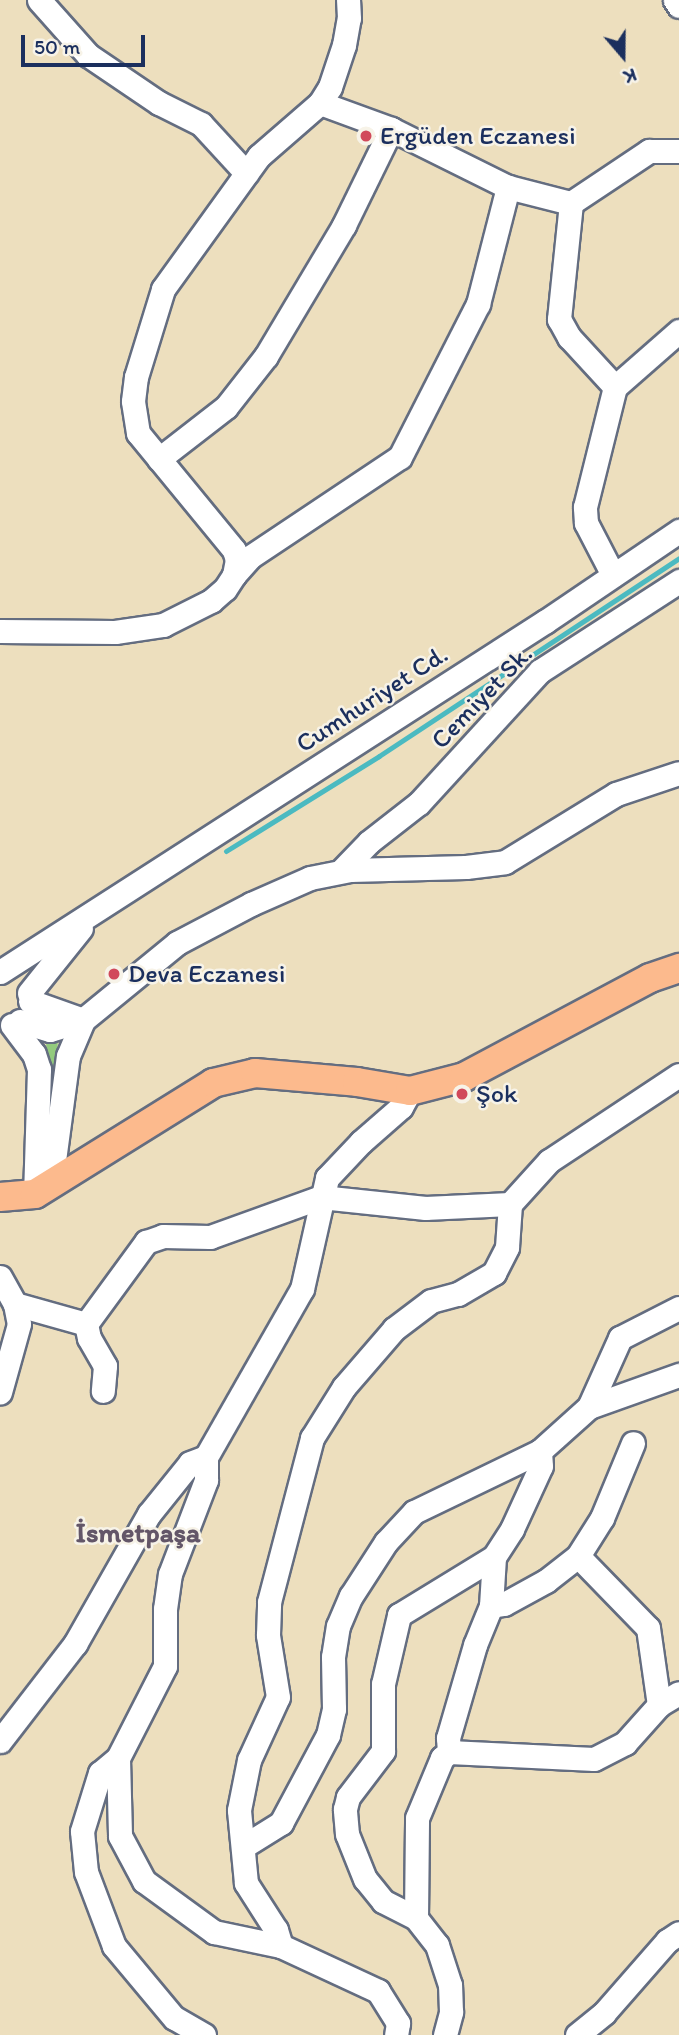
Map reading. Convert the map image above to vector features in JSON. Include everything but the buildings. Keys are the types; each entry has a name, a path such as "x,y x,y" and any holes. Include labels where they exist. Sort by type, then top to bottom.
{"main road":[{"path":"0,1197 43,1189 212,1083 255,1073 357,1082 410,1091 464,1077 650,978 679,968"}],"street":[{"path":"39,0 88,55 159,103 201,124 246,173"},
{"path":"234,575 237,560 234,550 138,433 135,418 136,377 163,289 246,173 272,142 320,103 330,87 344,45 349,19 348,0"},
{"path":"675,0 679,6"},
{"path":"320,103 391,129 508,187 571,203 649,151 679,151"},
{"path":"159,459 226,407 266,356 344,225 391,129"},
{"path":"0,631 115,632 163,625 211,601 225,589 250,557 400,457 478,304 508,187"},
{"path":"571,203 559,320 569,337 615,387"},
{"path":"613,575 586,523 584,507 615,387 679,331"},
{"name":"Cumhuriyet Cd.","path":"0,972 679,531"},
{"name":"Cemiyet Sk.","path":"341,871 369,842 419,803 540,671 679,581"},
{"path":"18,1013 50,1030 83,1020 177,943 282,890 341,871 466,867 505,862 616,794 679,773"},
{"path":"18,1013 94,912"},
{"path":"0,972 20,979 18,1013 39,1069 43,1189"},
{"path":"43,1189 68,1056 83,1020"},
{"path":"281,1946 276,1930 246,1883 239,1810 250,1760 278,1697 268,1635 269,1602 312,1438 344,1387 394,1329 431,1301 458,1294 494,1273 507,1247 510,1203 549,1161 679,1075"},
{"path":"204,2035 172,2026 114,1945 86,1872 82,1831 100,1773 118,1758 165,1666 165,1609 170,1574 206,1480 206,1457 302,1289 327,1178 361,1142 401,1107 410,1091"},
{"path":"103,1391 105,1366 89,1338 86,1324 146,1242 163,1236 210,1237 321,1197 425,1208 510,1203"},
{"path":"0,1277 15,1304 19,1324 0,1392"},
{"path":"15,1304 86,1324"},
{"path":"589,1407 620,1338 679,1308"},
{"path":"244,1846 281,1823 328,1735 334,1709 333,1657 338,1626 351,1596 386,1542 414,1512 540,1451 589,1407 679,1375"},
{"path":"491,1605 504,1604 546,1581 578,1556 602,1518 633,1443"},
{"path":"445,2035 452,2012 450,1985 437,1945 416,1918 383,1901 365,1879 347,1834 345,1809 348,1797 383,1751 383,1684 399,1615 494,1557 512,1529 541,1466 540,1451"},
{"path":"0,1741 75,1644 149,1514 190,1462 206,1457"},
{"path":"578,1556 648,1628 659,1705"},
{"path":"449,1752 449,1738 475,1645 491,1605 494,1557"},
{"path":"416,1918 417,1818 442,1758 449,1752 594,1759 625,1743 659,1705 679,1693"},
{"path":"118,1758 120,1836 144,1881 214,1932 281,1946 378,1991 398,2023 396,2035"},
{"path":"577,2035 604,2014 667,1941 679,1933"}],"green space":[{"path":"46,1041 58,1041 46,1174 48,1080"}],"waterway":[{"path":"226,851 379,756 679,558"}],"place":[{"name":"Ergüden Eczanesi","path":"366,136"},
{"name":"Deva Eczanesi","path":"114,974"},
{"name":"Şok","path":"462,1094"}],"district":[{"name":"İsmetpaşa","path":"138,1532"}]}
